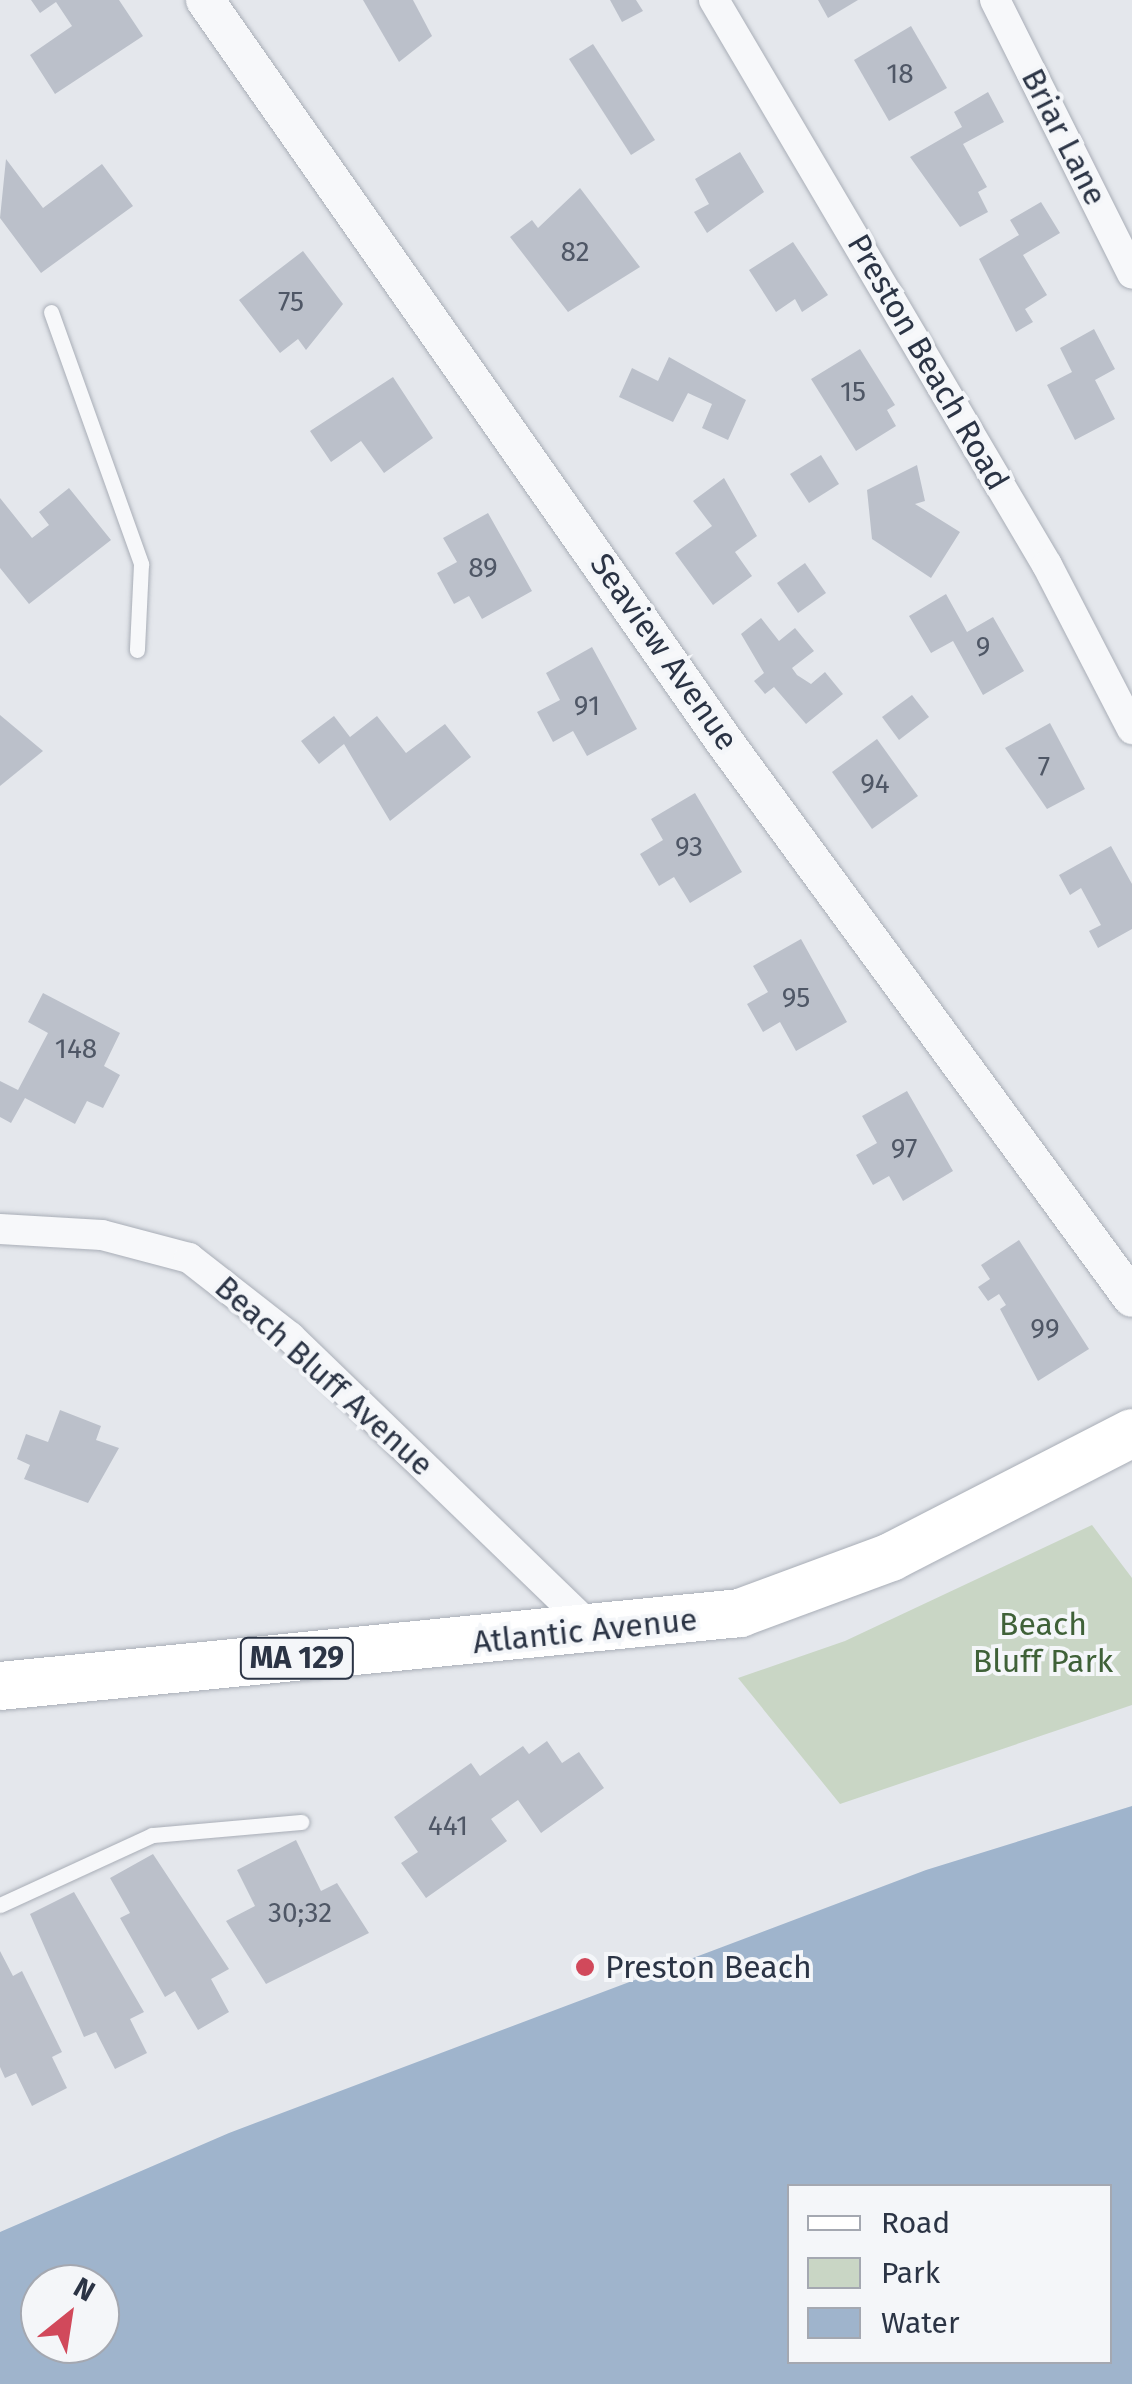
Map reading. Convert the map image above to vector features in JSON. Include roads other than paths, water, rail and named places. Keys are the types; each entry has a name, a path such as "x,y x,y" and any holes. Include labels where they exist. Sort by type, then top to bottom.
{"main road":[{"name":"Atlantic Avenue","path":"0,1686 594,1631 778,1602 954,1528 1132,1433"}],"street":[{"name":"Seaview Avenue","path":"205,0 724,741 1132,1298"},
{"name":"Preston Beach Road","path":"714,0 1047,565 1132,729"},
{"name":"Briar Lane","path":"995,0 1132,274"},
{"name":"Beach Bluff Avenue","path":"0,1229 102,1235 188,1258 290,1337 594,1631"}],"lane":[{"path":"51,312 140,564 137,650"},
{"path":"0,1905 152,1835 301,1822"}],"water":[{"path":"1132,1806 1132,2384 0,2384 0,2232 229,2133 926,1870"}],"place":[{"name":"Preston Beach","path":"585,1967"}],"park label":[{"name":"Beach Bluff Park","path":"1043,1644"}]}
